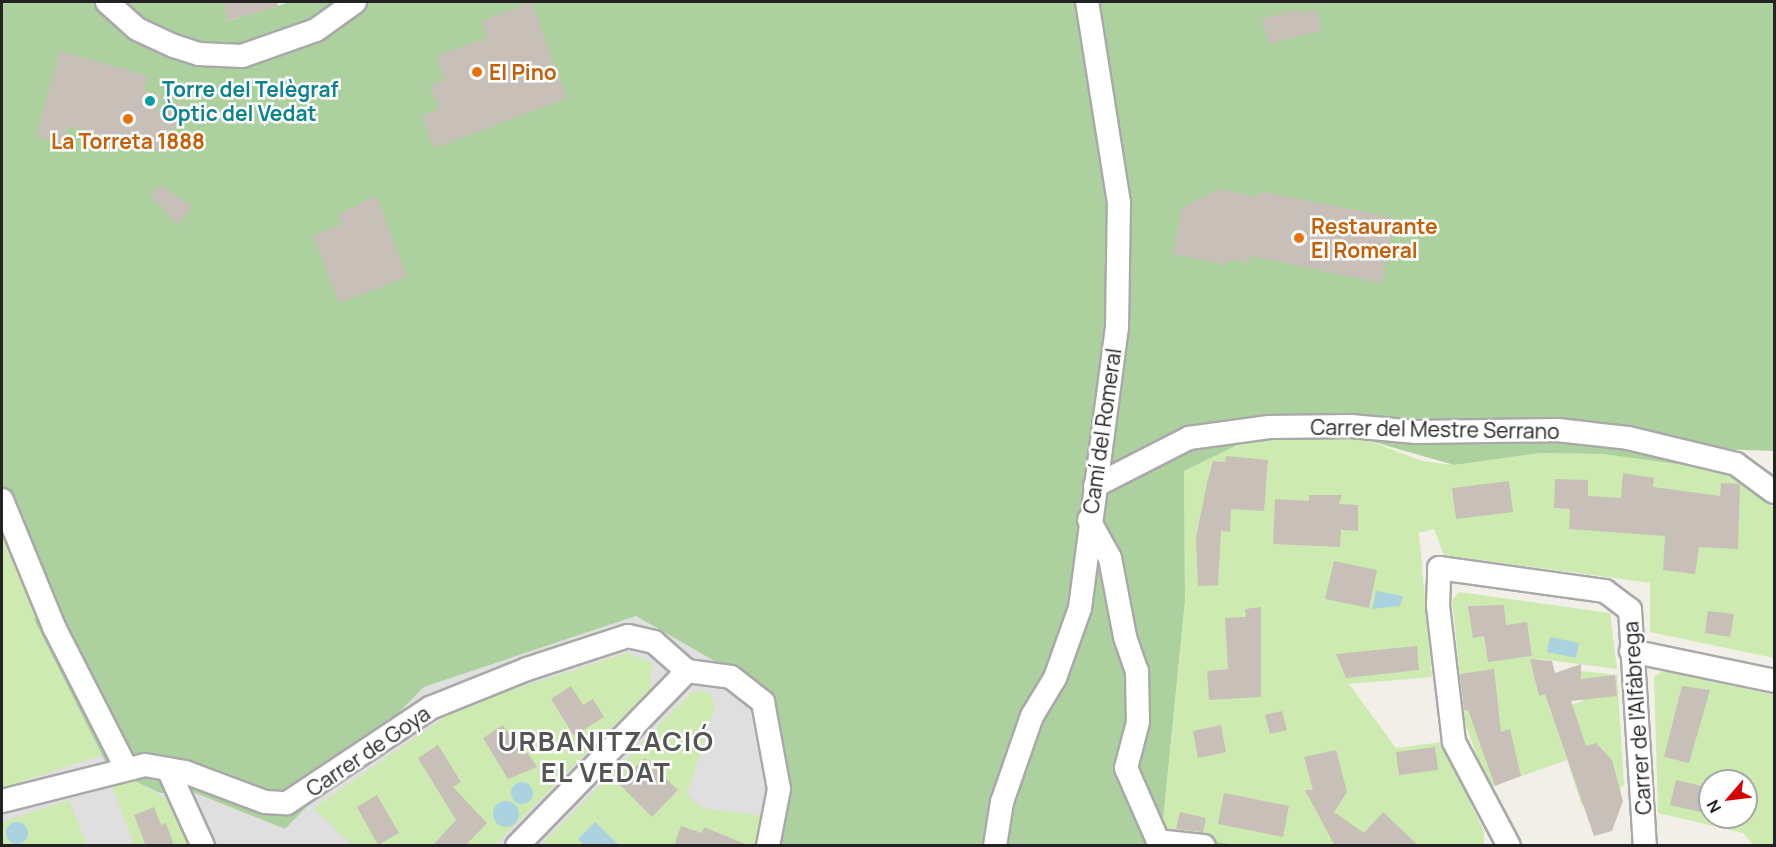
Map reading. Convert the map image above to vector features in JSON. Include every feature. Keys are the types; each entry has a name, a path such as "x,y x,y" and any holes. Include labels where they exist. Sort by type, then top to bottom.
{"street":[{"path":"107,2 137,29 174,46 242,56 316,30 355,2"},
{"name":"Camí del Romeral","path":"995,846 1002,802 1032,716 1072,640 1095,486 1122,268 1119,203 1087,2"},
{"name":"Carrer del Mestre Serrano","path":"1095,486 1189,438 1269,427 1351,426 1416,432 1557,430 1628,438 1736,464 1774,492"},
{"path":"2,500 54,627 126,768"},
{"path":"1089,520 1110,558 1125,637 1137,671 1138,722 1126,768 1158,841 1204,846"},
{"name":"Carrer de l'Alfàbrega","path":"1509,846 1454,742 1438,606 1439,568 1605,591 1630,610 1645,846"},
{"name":"Carrer de Goya","path":"2,801 126,768 168,769 246,796 287,803 430,708 526,669 628,636 654,642 687,671"},
{"path":"1631,651 1774,681"},
{"path":"517,846 687,671 730,677 763,702 779,789 768,846"},
{"path":"168,769 203,846"}],"shaded area":[{"path":"2,516 160,793 195,793 285,829 424,687 636,616 771,693 779,789 771,845 2,845"}],"green space":[{"path":"2,2 224,2 228,21 290,2 1774,2 1774,451 1714,449 1715,469 1603,454 1541,453 1454,465 1367,440 1275,437 1243,442 1184,471 1185,600 1162,831 1233,845 771,845 779,789 770,693 636,616 424,687 285,829 195,793 160,793 135,781 117,785 34,619 43,614 2,516"},
{"path":"1275,437 1367,440 1422,461 1454,465 1541,453 1603,454 1728,470 1774,508 1774,658 1650,632 1650,583 1444,555 1434,529 1419,533 1432,677 1349,684 1396,748 1442,742 1484,831 1484,845 1233,846 1162,832 1185,600 1184,471 1243,441"},
{"path":"2,516 44,614 35,619 102,755 2,788"},
{"path":"1459,592 1610,613 1617,669 1539,659 1551,711 1583,701 1581,671 1617,675 1624,785 1617,792 1582,806 1567,760 1488,788 1465,723 1452,600"},
{"path":"627,653 652,663 650,689 495,845 352,845 314,808 459,707"},
{"path":"1663,671 1774,695 1774,845 1754,845 1743,833 1726,829 1758,829 1758,769 1698,769 1698,822 1658,813 1654,677"},
{"path":"702,690 711,695 715,707 687,794 701,808 764,816 756,845 540,846 690,694"},
{"path":"135,781 166,799 194,845 134,845 112,786"},
{"path":"69,800 87,845 2,845 2,822"}],"water":[{"path":"1376,591 1403,596 1400,606 1372,609"},
{"path":"1550,637 1579,643 1576,658 1547,652"},
{"path":"522,782 530,785 533,793 530,801 522,804 514,801 511,793 514,785"},
{"path":"506,801 515,805 519,814 515,823 506,827 497,823 493,814 497,805"},
{"path":"13,822 21,822 28,829 28,837 21,844 13,844 6,837 6,829"},
{"path":"595,822 619,845 584,845 578,839"}],"building":[{"path":"223,2 277,2 278,6 228,21"},
{"path":"531,2 567,98 434,148 422,116 439,109 430,86 445,80 436,56 487,38 481,21"},
{"path":"1298,9 1300,14 1316,9 1322,30 1269,44 1262,19"},
{"path":"60,51 148,76 144,91 160,96 156,111 182,102 168,153 68,126 63,144 36,136"},
{"path":"160,184 192,207 178,225 151,197"},
{"path":"1220,189 1258,197 1259,191 1395,218 1382,283 1250,256 1249,263 1228,259 1227,265 1173,254 1182,208"},
{"path":"376,196 407,277 339,303 313,235 342,224 338,215"},
{"path":"1226,456 1268,460 1264,511 1231,509 1230,532 1221,531 1218,585 1198,586 1196,538 1207,483 1213,461 1225,462"},
{"path":"1623,473 1654,478 1653,487 1720,496 1721,483 1740,484 1738,549 1699,547 1695,574 1663,570 1665,536 1569,529 1570,509 1554,508 1555,479 1588,480 1588,496 1621,498"},
{"path":"1509,481 1513,512 1456,519 1452,488"},
{"path":"1309,495 1342,495 1339,504 1358,505 1358,531 1341,530 1340,547 1273,544 1275,499 1309,501"},
{"path":"1334,561 1377,570 1369,608 1325,599"},
{"path":"1504,605 1506,625 1527,622 1532,656 1488,662 1484,636 1473,638 1468,606"},
{"path":"1261,607 1261,697 1209,700 1207,671 1228,669 1225,618 1246,617 1245,609"},
{"path":"1708,611 1734,614 1730,637 1705,633"},
{"path":"1417,646 1419,670 1346,678 1336,654"},
{"path":"1530,659 1552,661 1555,673 1581,664 1581,679 1615,675 1617,696 1571,701 1586,746 1596,743 1612,760 1623,801 1612,831 1594,836 1545,694 1539,696"},
{"path":"1494,669 1501,732 1510,729 1521,776 1495,786 1468,710 1464,710 1460,674"},
{"path":"571,686 583,705 593,699 604,717 574,736 551,699"},
{"path":"1682,686 1710,690 1689,763 1664,757"},
{"path":"1282,711 1287,730 1270,734 1265,715"},
{"path":"503,725 522,755 527,752 537,767 508,779 483,738"},
{"path":"1221,725 1226,752 1198,758 1193,731"},
{"path":"438,745 461,782 453,787 487,823 465,846 432,846 456,820 418,758"},
{"path":"1435,747 1438,770 1399,775 1396,752"},
{"path":"1336,750 1347,792 1334,812 1364,833 1383,812 1419,846 1335,846 1305,790 1313,790 1304,757"},
{"path":"645,758 678,790 652,817 619,784"},
{"path":"1676,780 1698,785 1698,811 1670,805"},
{"path":"1224,793 1289,806 1283,837 1218,824"},
{"path":"377,795 399,833 378,845 357,807"},
{"path":"154,807 161,825 166,823 174,846 146,846 134,815"},
{"path":"1180,812 1206,818 1203,832 1176,829"},
{"path":"681,826 702,833 704,827 750,846 674,846"}],"place":[{"name":"El Pino","path":"477,72"},
{"name":"Torre del Telègraf Òptic del Vedat","path":"150,101"},
{"name":"La Torreta 1888","path":"128,119"},
{"name":"Restaurante El Romeral","path":"1299,238"}],"district":[{"name":"URBANITZACIÓ EL VEDAT","path":"606,756"}]}
